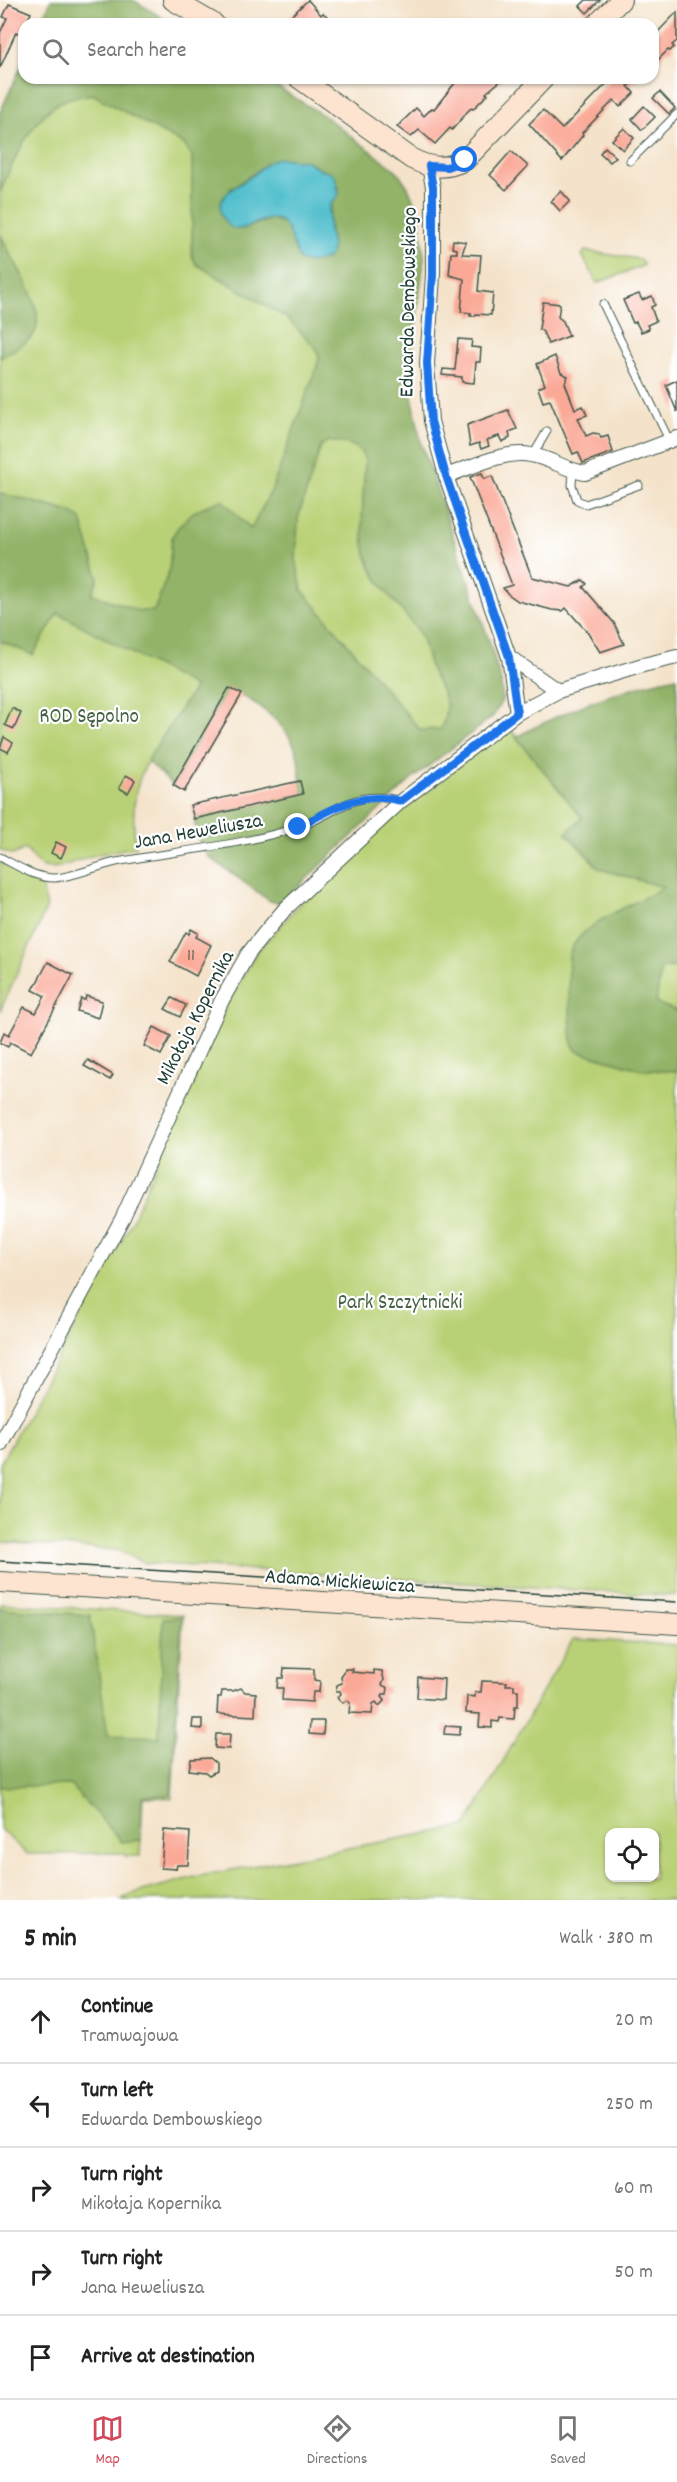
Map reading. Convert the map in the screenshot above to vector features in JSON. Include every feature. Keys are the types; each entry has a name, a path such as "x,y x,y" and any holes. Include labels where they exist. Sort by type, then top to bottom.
{"main road":[{"path":"173,0 204,18"},
{"path":"603,18 621,0"},
{"path":"307,84 406,155 429,166 447,167 465,160 538,84"},
{"name":"Adama Mickiewicza","path":"0,1582 677,1624"}],"street":[{"name":"Edwarda Dembowskiego","path":"429,166 433,187 433,275 428,383 432,427 446,476 509,657 517,713"},
{"path":"446,476 512,454 533,455 573,471 585,473 673,439"},
{"path":"509,657 558,691"},
{"name":"Mikołaja Kopernika","path":"0,1445 118,1227 214,1014 248,954 285,909 401,801 517,713 558,691 677,657"}],"lane":[{"path":"630,161 677,114"},
{"path":"603,304 673,439"},
{"path":"533,455 547,431"},
{"path":"573,471 572,484 577,500 586,504 639,485"},
{"name":"Jana Heweliusza","path":"0,856 43,877 57,878 97,866 251,840 298,827 352,800 385,796 401,801"}],"green space":[{"path":"51,0 133,0 163,18 44,18"},
{"name":"ROD Sępolno","path":"18,73 18,84 272,84 323,115 397,171 408,187 419,214 424,258 412,352 412,396 421,443 490,644 501,682 502,700 493,716 412,779 281,903 270,901 208,856 199,841 194,819 303,794 298,757 288,734 281,724 262,707 230,688 173,785 158,769 147,762 138,783 134,803 136,847 49,868 38,863 24,849 13,855 0,850 0,113"},
{"path":"18,73 18,84 272,84 323,115 397,171 408,187 419,214 424,258 412,352 412,396 421,443 490,644 501,682 502,700 493,716 412,779 281,903 270,901 208,856 199,841 194,819 303,794 298,757 288,735 261,708 229,688 173,785 147,761 195,687 58,613 33,655 0,641 0,493 71,512 81,519 98,578 92,594 139,611 154,611 169,571 172,538 189,515 222,500 251,529 272,489 317,366 319,358 317,349 287,318 196,264 192,256 192,157 185,145 92,94 65,100 43,116 17,154 0,193 0,113","holes":["279,158 307,161 321,170 331,172 335,176 339,189 330,215 329,228 332,244 295,249 284,223 271,219 243,229 230,189","328,441 346,443 359,450 365,460 362,524 368,560 378,580 421,636 431,669 445,700 446,712 441,729 420,730 302,590 296,560 298,518 321,446"]},
{"path":"0,232 33,299 37,313 37,326 29,340 0,358"},
{"path":"585,251 639,259 643,262 643,266 597,283 582,255"},
{"name":"Park Szczytnicki","path":"677,677 677,1596 145,1563 118,1550 0,1542 0,1464 131,1223 226,1006 256,953 304,899 380,829 508,726 517,737 595,701"},
{"path":"677,677 677,967 661,968 656,1003 677,1011 677,1071 643,1070 577,1051 572,1044 569,958 576,941 586,931 611,914 663,887 600,869 566,833 582,818 516,737 594,701"},
{"path":"0,862 41,884 47,907 0,1011"},
{"path":"0,1603 183,1615 172,1798 143,1797 140,1856 125,1856 124,1853 27,1854 0,1829"},
{"path":"0,1608 90,1615 108,1735 159,1737 163,1618 182,1617 171,1795 142,1796 141,1840 122,1842 70,1785 0,1787"},
{"path":"573,1639 677,1645 677,1900 121,1900 131,1894 199,1876 466,1826"}],"water":[{"path":"279,158 307,161 335,176 339,195 330,205 329,227 332,249 325,259 311,262 300,260 285,225 280,220 264,220 237,229 229,226 223,218 221,204 228,192 268,163"}],"building":[{"path":"308,0 321,15 323,13 329,18 291,18"},
{"path":"586,0 600,0 587,13 580,6"},
{"path":"9,4 31,13 28,18 18,18 18,33 16,32 0,68 0,33 7,18 3,17"},
{"path":"677,12 677,41 672,45 674,47 670,51 668,50 659,59 659,31"},
{"path":"454,84 497,84 435,144 419,130 411,137 397,127 416,108 424,116 432,108 434,109"},
{"path":"606,84 631,84 628,86 634,93 620,107 614,100 582,133 583,135 562,161 529,124 543,110 562,129"},
{"path":"660,92 675,108 669,114 653,98"},
{"path":"644,106 655,117 642,130 632,119"},
{"path":"624,128 634,138 623,150 612,140"},
{"path":"605,147 616,157 610,162 600,153"},
{"path":"511,151 528,166 506,190 490,175"},
{"path":"561,191 570,201 560,211 551,201"},
{"path":"453,240 466,242 462,254 481,255 478,291 493,293 491,315 470,316 471,313 461,312 464,279 449,275 451,253 457,253 457,249 452,248"},
{"path":"639,294 642,300 652,296 655,305 651,307 656,321 647,325 649,329 641,332 636,322 633,323 623,300"},
{"path":"543,302 560,304 558,317 563,321 569,336 548,344 543,332 539,329"},
{"path":"458,339 472,340 471,347 481,348 480,362 476,362 474,383 462,382 462,377 442,375 443,369 455,370"},
{"path":"555,356 561,373 568,376 565,383 575,409 583,406 587,415 578,418 586,436 593,433 599,434 601,438 608,436 613,452 583,463 578,452 573,454 550,400 543,402 538,388 545,385 537,364"},
{"path":"677,380 677,412 666,385"},
{"path":"508,410 517,429 509,432 510,438 502,442 499,436 487,440 489,446 481,449 479,443 470,446 467,425"},
{"path":"482,473 484,479 492,476 532,577 571,587 583,580 587,584 583,587 614,623 624,644 600,652 589,634 566,608 563,611 552,610 518,601 503,588 512,585 470,477"},
{"path":"229,688 242,694 184,792 173,785"},
{"path":"12,708 21,713 14,729 5,725"},
{"path":"4,737 13,743 8,752 0,748"},
{"path":"126,775 135,780 128,793 119,788"},
{"path":"300,781 303,794 194,819 190,805"},
{"path":"56,842 66,847 61,858 51,853"},
{"path":"191,929 198,933 196,937 211,945 196,976 170,962 186,932 189,934"},
{"path":"48,962 73,975 31,1053 10,1042 8,1047 0,1043 4,1032 9,1035 24,1007 36,1013 45,996 33,990"},
{"path":"86,996 102,1001 98,1018 77,1011 81,999 85,1000"},
{"path":"172,998 186,1005 180,1017 165,1009"},
{"path":"154,1027 171,1036 161,1055 144,1046"},
{"path":"88,1060 113,1075 110,1080 84,1066"},
{"path":"284,1668 314,1669 314,1680 320,1681 319,1692 313,1692 312,1702 282,1700 283,1688 277,1688 278,1678 283,1678"},
{"path":"345,1669 374,1674 374,1670 382,1671 384,1680 382,1685 388,1688 387,1694 383,1694 382,1697 385,1700 379,1706 376,1702 373,1704 372,1714 349,1713 350,1703 347,1700 343,1703 337,1697 341,1694 340,1691 336,1691 337,1685 342,1683 341,1677"},
{"path":"418,1677 444,1679 443,1700 417,1698"},
{"path":"482,1681 507,1682 506,1685 514,1685 514,1690 518,1690 518,1706 515,1706 514,1719 500,1718 499,1722 492,1721 492,1728 479,1727 480,1714 466,1713 467,1696 475,1697 475,1692 481,1692"},
{"path":"241,1688 245,1692 256,1693 255,1716 217,1714 218,1697 221,1697 222,1691"},
{"path":"193,1719 202,1719 202,1729 192,1728"},
{"path":"310,1721 324,1721 323,1735 309,1734"},
{"path":"445,1726 461,1727 459,1735 444,1734"},
{"path":"216,1734 230,1734 229,1749 215,1748"},
{"path":"210,1758 216,1763 216,1771 209,1775 205,1772 189,1770 191,1759"},
{"path":"164,1830 190,1832 188,1865 177,1865 176,1869 161,1868"}],"tram line":[{"path":"0,1561 677,1602"}],"route":[{"path":"298,827 352,800 385,796 401,801 517,713 509,657 446,476 429,406 427,363 433,275 433,187 429,166 447,167 465,160"}]}
